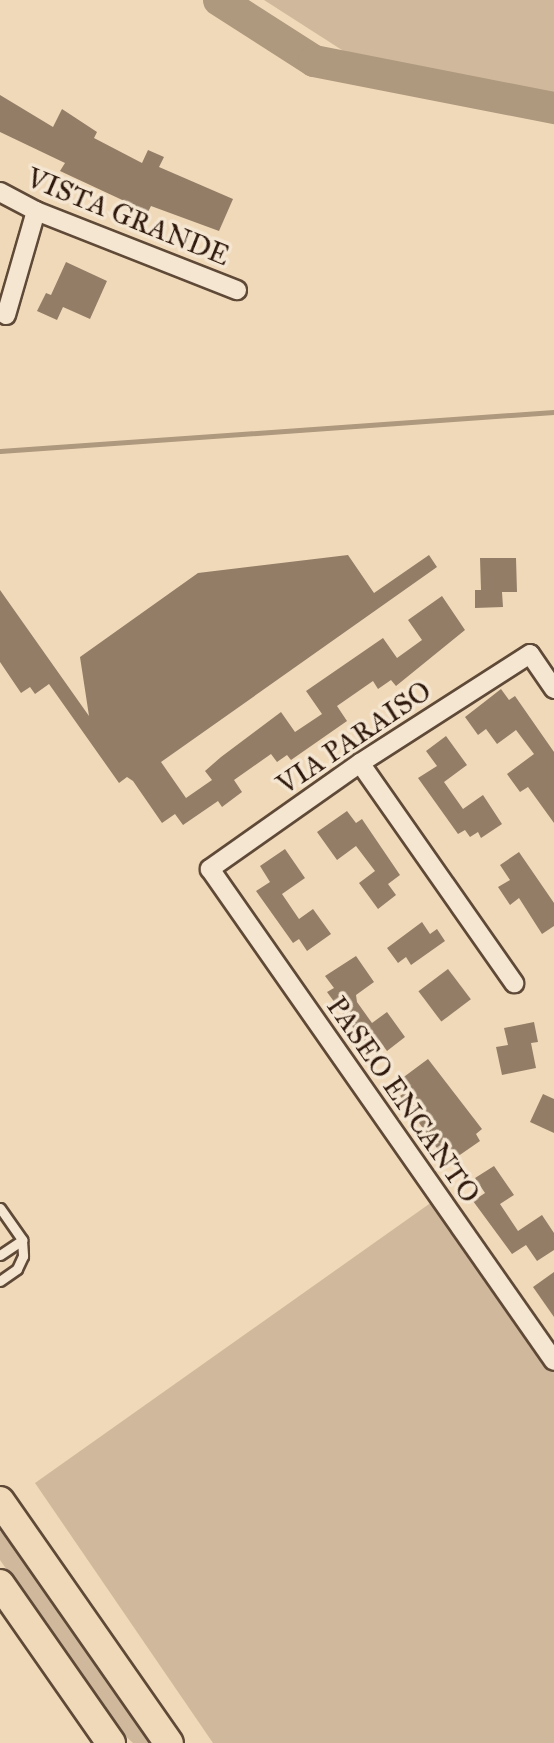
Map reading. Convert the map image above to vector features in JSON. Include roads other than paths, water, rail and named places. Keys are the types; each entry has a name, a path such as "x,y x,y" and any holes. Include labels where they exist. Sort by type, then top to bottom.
{"main road":[{"path":"0,1502 169,1743"},
{"path":"0,1584 110,1739"}],"street":[{"name":"VISTA GRANDE","path":"0,192 36,211 237,290"},
{"path":"6,314 36,211"},
{"name":"VIA PARAISO","path":"209,869 360,763 530,654 554,689"},
{"path":"360,763 514,983"},
{"name":"PASEO ENCANTO","path":"209,869 554,1361"}],"lane":[{"path":"0,1208 22,1240 23,1256 17,1269 0,1281"},
{"path":"0,1255 22,1240"}],"waterway":[{"path":"219,0 314,61 554,108"},
{"path":"0,451 554,412"}]}
